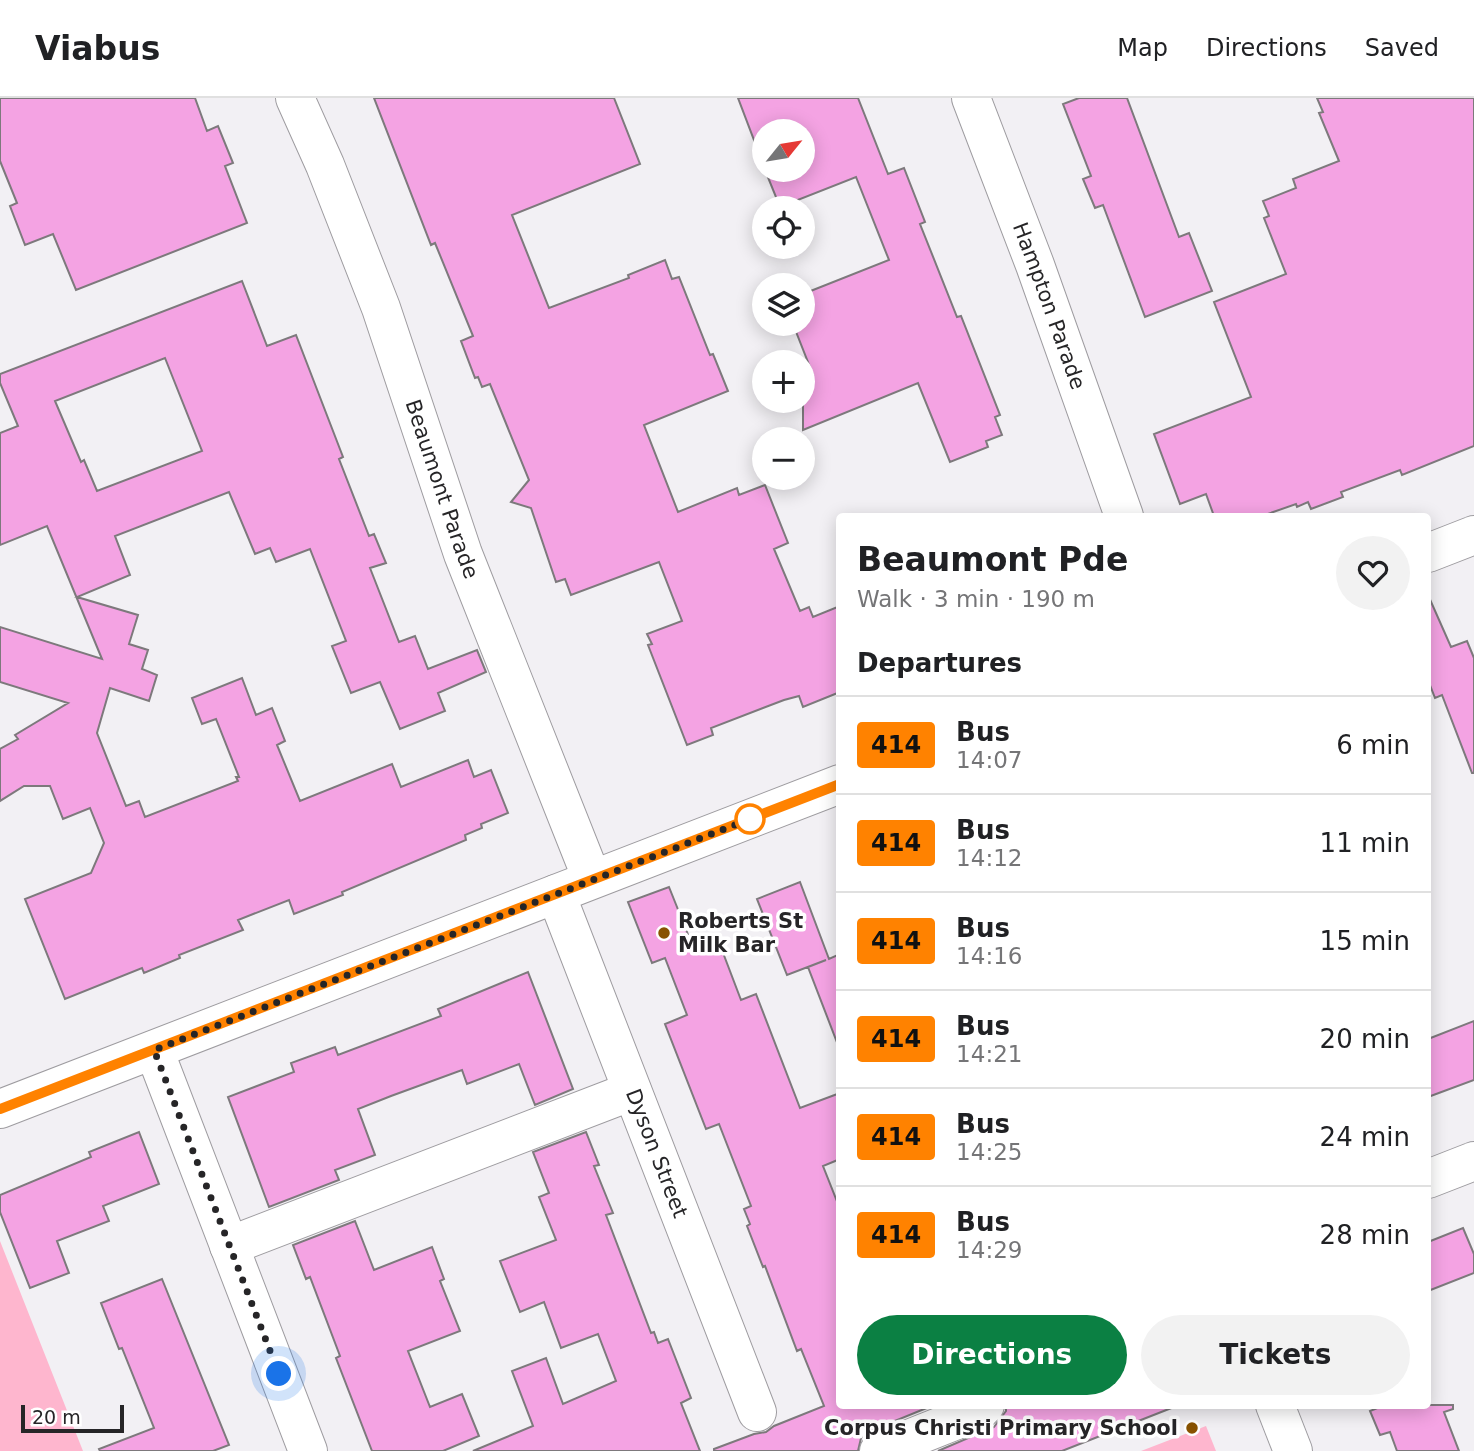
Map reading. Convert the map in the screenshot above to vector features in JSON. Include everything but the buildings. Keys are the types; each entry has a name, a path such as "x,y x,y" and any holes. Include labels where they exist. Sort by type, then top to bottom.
{"street":[{"name":"Beaumont Parade","path":"295,98 325,165 381,308 463,554 592,880"},
{"name":"Hampton Parade","path":"971,98 1035,265 1123,513"},
{"path":"1431,552 1474,535"},
{"path":"0,1109 836,786"},
{"name":"Dyson Street","path":"556,894 757,1412"},
{"path":"154,1050 308,1451"},
{"path":"229,1246 632,1091"},
{"path":"1431,1178 1474,1161"},
{"path":"879,1451 981,1409"},
{"path":"1277,1409 1293,1451"}],"shaded area":[{"path":"0,1241 83,1451 0,1451"},
{"path":"1206,1426 1216,1451 1141,1451"}],"bus line":[{"name":"414","path":"0,1109 836,786"}],"place":[{"name":"Roberts St Milk Bar","path":"664,933"},
{"name":"Corpus Christi Primary School","path":"1192,1428"}],"route":[{"path":"279,1374 154,1050 750,819"}]}
